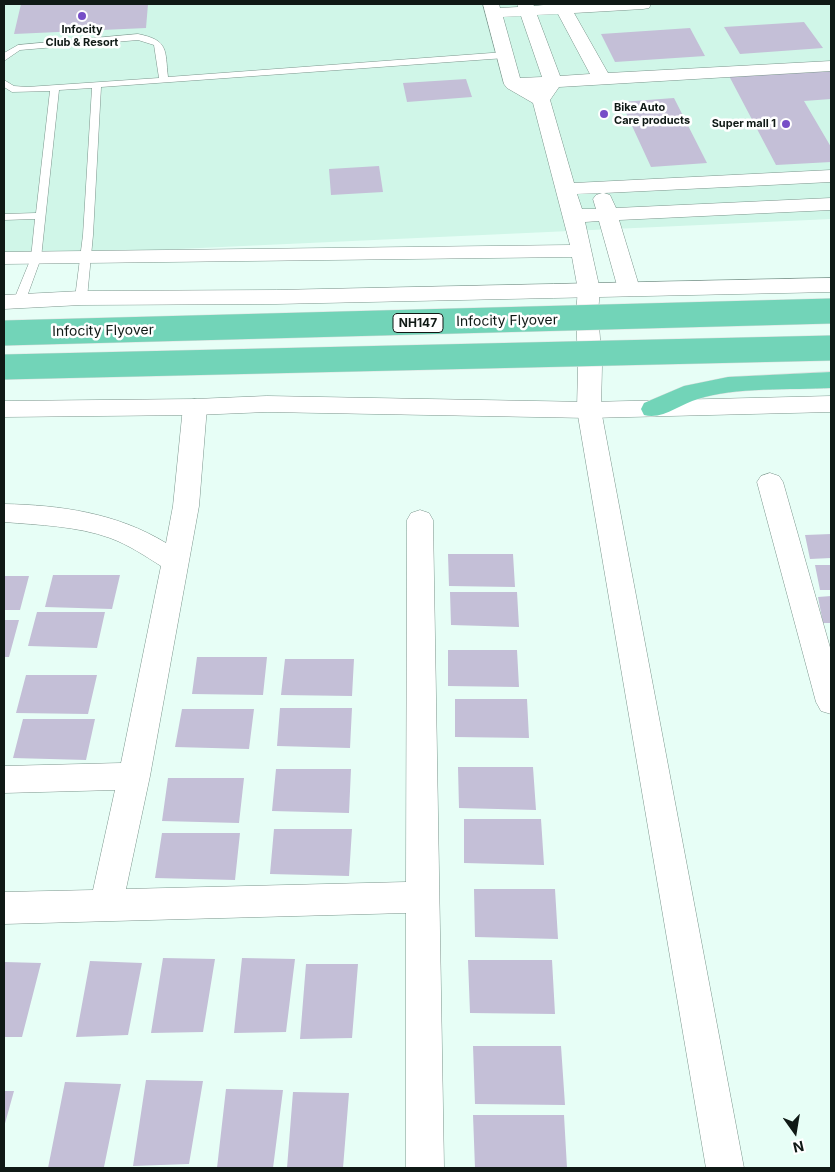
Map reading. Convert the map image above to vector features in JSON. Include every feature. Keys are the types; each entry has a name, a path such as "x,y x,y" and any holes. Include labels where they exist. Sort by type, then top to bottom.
{"highway":[{"name":"Infocity Flyover","path":"4,333 831,311"},
{"path":"4,367 831,348"},
{"path":"653,408 692,392 728,385 831,380"}],"street":[{"path":"643,4 492,8 513,84 541,100 582,251 589,290 587,312 590,364 589,410 725,1168"},
{"path":"562,6 602,79"},
{"path":"527,7 553,82"},
{"path":"513,84 831,66"},
{"path":"541,100 553,82"},
{"path":"566,189 831,176"},
{"path":"599,187 629,289"},
{"path":"573,216 831,204"},
{"path":"4,258 582,251"},
{"path":"11,302 80,298 276,297 831,284"},
{"path":"4,410 267,404 589,410 831,404"},
{"path":"106,905 134,776 186,506 195,407"},
{"path":"770,482 830,693"},
{"path":"4,513 31,514 93,523 134,537 175,562"},
{"path":"420,520 425,1168"},
{"path":"4,779 134,776"},
{"path":"4,908 423,897"}],"lane":[{"path":"4,58 9,52 18,48 138,37 149,39 158,44 164,80"},
{"path":"4,83 12,89 55,88 505,55"},
{"path":"80,298 86,256 97,85"},
{"path":"11,302 36,258 55,88"},
{"path":"4,217 41,216"}],"shaded area":[{"path":"4,4 831,4 831,219 4,257"}],"building":[{"name":"Infocity Club & Resort","path":"21,4 148,4 146,28 14,34"},
{"path":"804,22 823,48 740,54 724,27"},
{"path":"690,28 705,56 615,62 601,34"},
{"name":"Super mall 1","path":"831,69 831,99 804,101 831,147 831,162 776,165 728,74"},
{"path":"466,79 472,97 407,102 403,83"},
{"path":"674,98 707,163 651,167 621,102"},
{"path":"379,166 383,192 331,195 329,169"},
{"path":"831,534 831,558 810,559 805,535"},
{"path":"448,554 513,554 515,587 449,586"},
{"path":"815,565 831,565 831,590 820,590"},
{"path":"53,575 120,575 112,609 45,607"},
{"path":"4,576 29,576 20,610 4,610"},
{"path":"450,592 517,592 519,627 451,625"},
{"path":"831,596 831,623 823,623 818,597"},
{"path":"37,612 105,612 97,648 28,646"},
{"path":"4,620 19,620 9,657 4,657"},
{"path":"448,650 517,650 519,687 448,686"},
{"path":"197,657 267,657 263,695 192,694"},
{"path":"285,659 354,659 352,696 281,695"},
{"path":"26,675 97,675 88,714 16,713"},
{"path":"455,699 527,699 529,738 455,737"},
{"path":"280,708 352,708 350,748 277,746"},
{"path":"182,709 254,709 249,749 175,747"},
{"path":"23,719 95,719 86,760 13,758"},
{"path":"458,767 533,767 536,810 459,808"},
{"path":"276,769 351,769 349,813 272,811"},
{"path":"168,778 244,778 239,823 162,821"},
{"path":"464,819 541,819 544,865 464,863"},
{"path":"274,829 352,829 349,876 270,874"},
{"path":"162,833 240,833 235,880 155,878"},
{"path":"474,889 555,889 558,939 475,937"},
{"path":"163,958 215,959 203,1032 151,1033"},
{"path":"242,958 295,959 286,1032 234,1033"},
{"path":"468,960 552,960 555,1014 470,1013"},
{"path":"90,961 142,963 128,1035 76,1037"},
{"path":"4,962 41,963 22,1037 4,1037"},
{"path":"306,964 358,964 352,1038 300,1039"},
{"path":"473,1046 561,1046 565,1105 475,1104"},
{"path":"146,1080 203,1081 189,1164 133,1166"},
{"path":"65,1082 121,1084 104,1167 48,1168"},
{"path":"226,1089 283,1090 273,1168 217,1168"},
{"path":"4,1091 14,1091 4,1127"},
{"path":"293,1092 349,1093 343,1168 287,1168"},
{"path":"473,1115 564,1115 567,1168 475,1168"}],"place":[{"name":"Infocity Club & Resort","path":"82,16"},
{"name":"Bike Auto Care products","path":"604,114"},
{"name":"Super mall 1","path":"786,124"}]}
